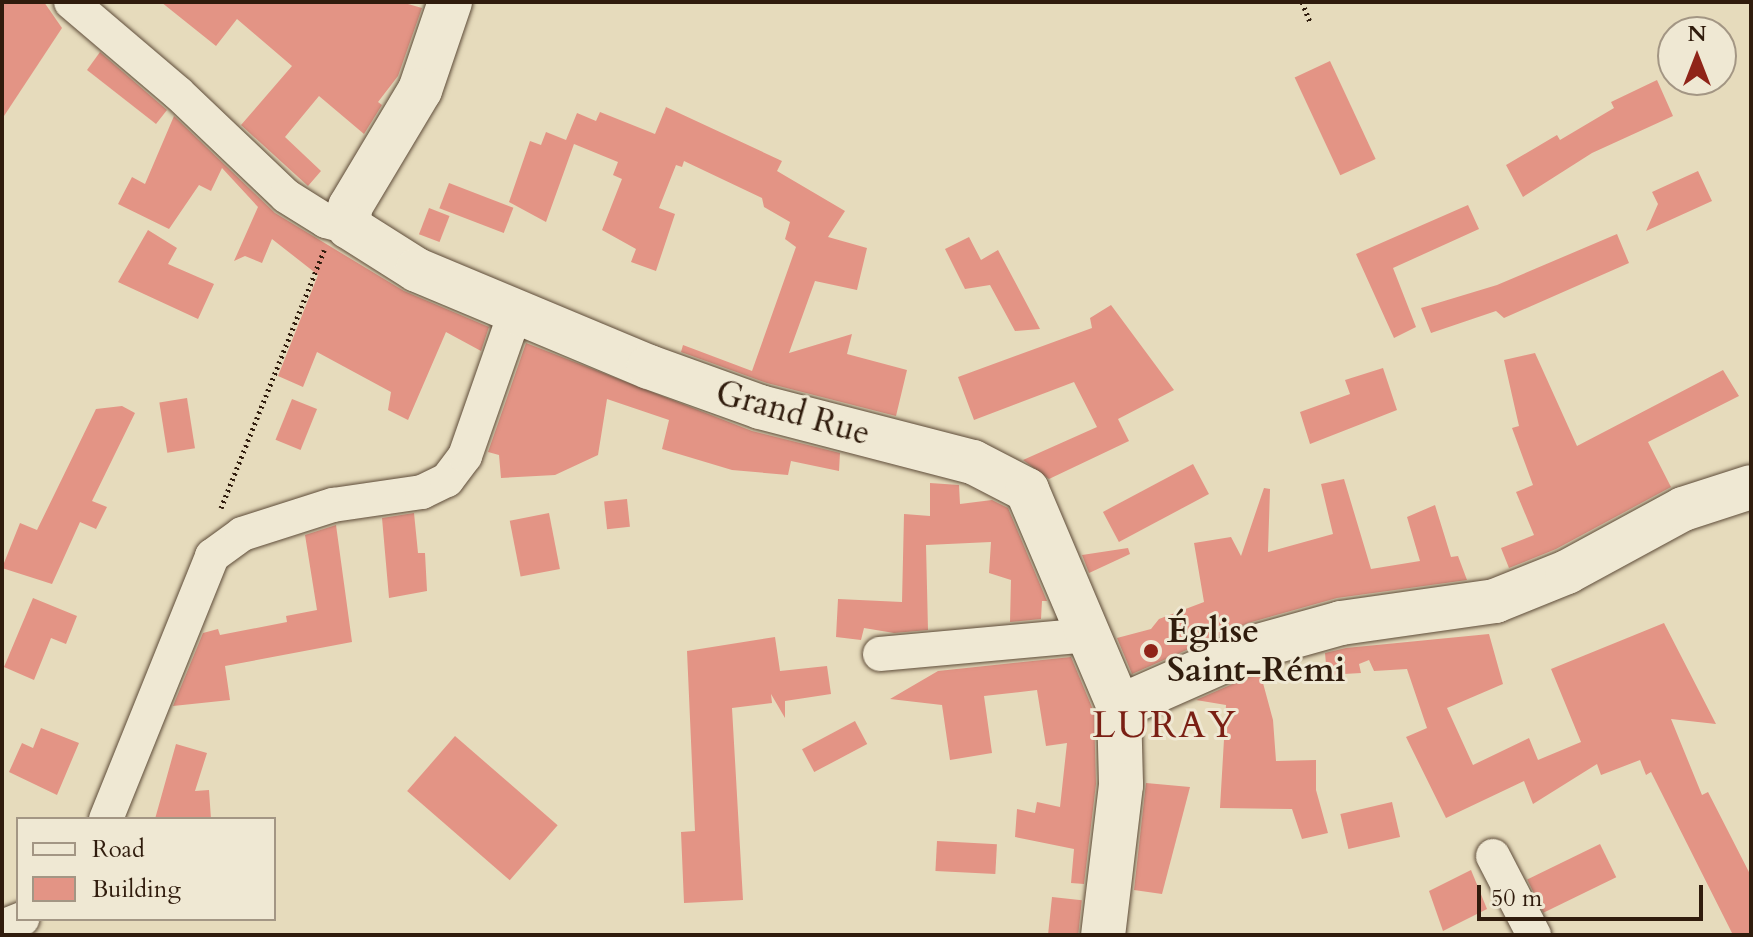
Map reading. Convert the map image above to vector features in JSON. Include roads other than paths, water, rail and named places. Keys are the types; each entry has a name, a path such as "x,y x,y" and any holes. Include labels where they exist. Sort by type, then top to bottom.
{"street":[{"path":"71,2 178,93 286,196 326,221 349,227 350,207 420,90 450,2"},
{"name":"Grand Rue","path":"349,227 417,270 515,313 760,407 973,462 1027,490 1119,707"},
{"path":"107,817 212,556 242,534 333,505 422,492 447,480 465,456 515,313"},
{"path":"1103,935 1121,785 1119,707 1255,647 1341,623 1495,601 1567,572 1683,509 1751,487"},
{"path":"880,654 1088,635"},
{"path":"1493,856 1534,935"}],"place":[{"name":"Église Saint-Rémi","path":"1151,651"}],"district":[{"name":"LURAY","path":"1165,726"}]}
